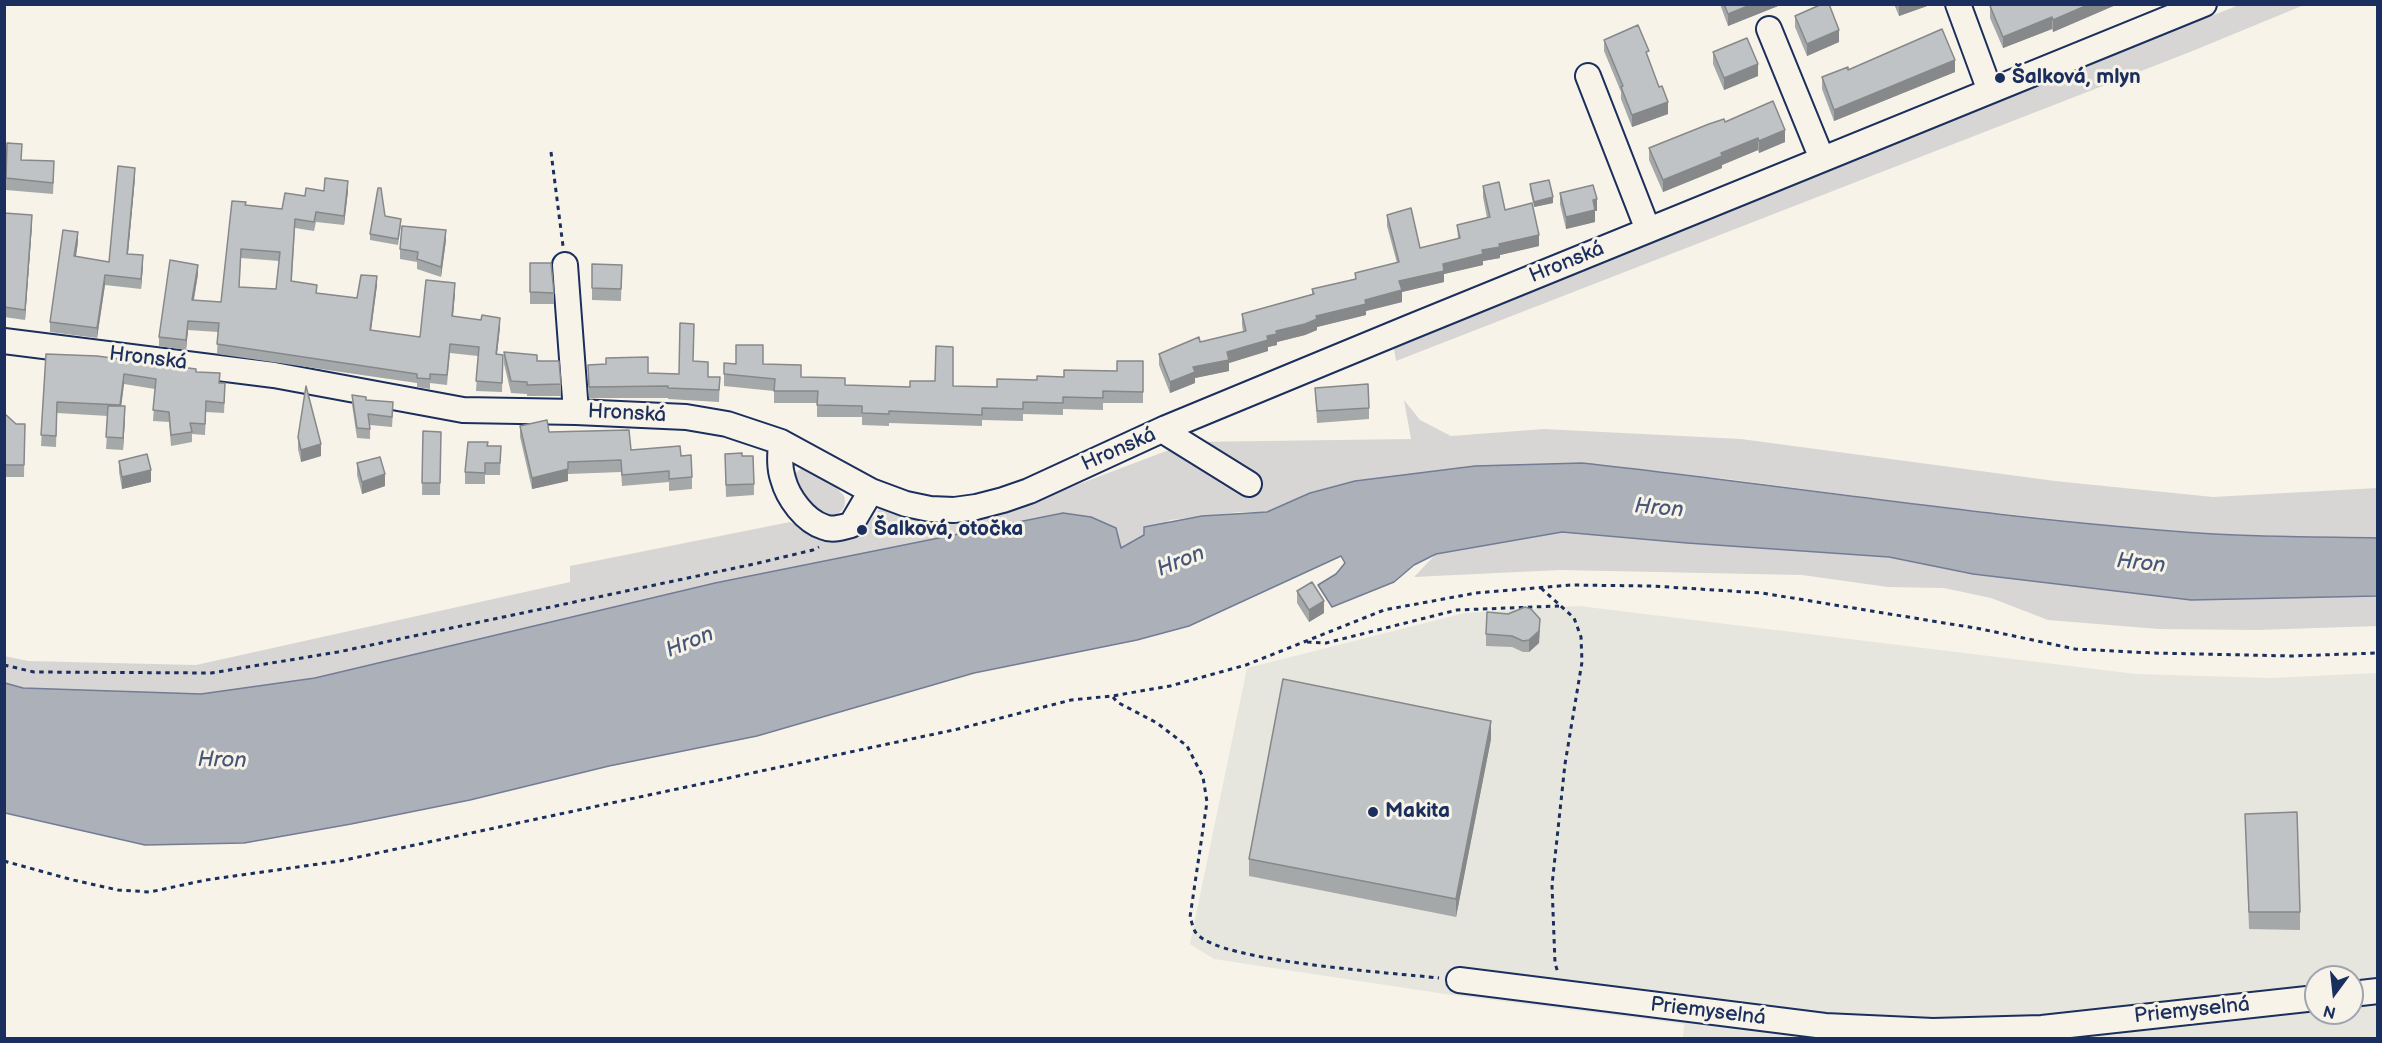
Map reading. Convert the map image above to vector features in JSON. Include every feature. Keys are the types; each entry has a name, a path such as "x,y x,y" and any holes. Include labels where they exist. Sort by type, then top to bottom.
{"street":[{"path":"1958,4 1990,91"},
{"name":"Hronská","path":"4,341 274,375 431,406 463,410 686,417 727,424 781,442 871,491 906,504 930,509 954,510 976,507 1029,491 1162,430 1990,91 2162,12 2204,4"},
{"path":"1769,29 1822,159"},
{"path":"1587,76 1648,230"},
{"name":"Hronská","path":"565,265 576,412"},
{"path":"1162,430 1249,483"},
{"path":"781,442 780,466 783,481 791,499 814,522 825,528 838,529 851,525 871,491"},
{"name":"Priemyselná","path":"1459,980 1825,1026 1933,1035 2042,1028 2304,999"}],"path":[{"path":"551,152 565,265"},
{"path":"4,665 34,672 211,673 338,652 813,550 826,543 825,528"},
{"path":"4,861 118,890 150,892 247,874 340,861 958,729 1071,700 1170,686 1246,665 1384,610 1476,593 1571,585 1652,586 1762,593 1960,625 2075,649 2269,655 2378,653"},
{"path":"1541,588 1574,618 1581,637 1582,662 1564,764 1552,885 1555,963 1560,979"},
{"path":"1307,642 1326,643 1457,610 1559,606"},
{"path":"1112,696 1117,702 1157,723 1187,746 1203,777 1208,802 1190,917 1197,934 1218,946 1265,959 1459,980"}],"shaded area":[{"path":"2239,5 2304,5 2190,52 1396,361 1394,349 1641,241"},
{"path":"1404,400 1420,420 1451,436 1544,429 1741,439 2055,481 2213,497 2377,488 2377,538 2216,534 2116,526 1582,463 1475,466 1355,481 1310,493 1267,512 1240,512 1170,520 1120,548 1063,513 715,583 315,678 201,694 23,688 5,683 4,656 28,661 196,665 570,582 570,566 790,522 820,538 848,539 866,526 882,505 1037,500 1190,442 1411,439"},
{"path":"802,468 832,482 844,496 844,506 839,513 833,516 824,513 807,502 793,475"},
{"path":"1562,532 1889,557 1973,574 2191,600 2377,596 2377,626 2257,630 2159,629 2048,620 1991,598 1944,588 1888,587 1802,575 1560,570 1414,577 1436,554"},
{"path":"1579,606 2136,674 2271,678 2377,673 2377,1038 1683,1038 1684,1024 1445,994 1214,959 1190,944 1247,668 1465,613"}],"water":[{"name":"Hron","path":"1582,463 2135,528 2234,535 2377,538 2377,596 2191,600 1973,574 1889,557 1562,532 1436,554 1414,565 1394,582 1332,607 1318,585 1336,574 1345,563 1341,556 1189,626 1137,640 974,673 757,736 609,766 470,800 351,824 244,843 145,845 5,813 5,683 23,688 201,694 315,678 715,583 1063,513 1091,517 1116,528 1121,548 1144,535 1144,527 1202,516 1267,512 1310,493 1355,481 1475,466"}],"building":[{"path":"1724,4 1753,4 1728,14"},
{"path":"1822,4 1829,4 1839,30 1807,44 1795,16"},
{"path":"1995,4 2090,4 2053,20 2052,17 2003,37 1990,6"},
{"path":"1638,25 1649,51 1646,52 1659,87 1662,86 1668,102 1632,115 1604,40"},
{"path":"1942,29 1955,60 1834,110 1822,77 1848,67 1848,70"},
{"path":"1747,38 1758,64 1724,78 1713,52"},
{"path":"1773,101 1785,130 1721,153 1722,156 1663,180 1649,148 1709,124 1724,119 1725,122"},
{"path":"7,143 22,144 21,160 54,161 53,183 6,178"},
{"path":"118,166 135,168 127,254 143,255 141,279 105,275 97,328 50,322 63,230 78,232 74,256 109,262"},
{"path":"325,178 348,181 344,216 316,212 314,222 295,219 291,281 317,285 316,293 357,298 361,275 377,276 370,330 420,337 426,280 455,283 452,316 481,320 482,315 500,318 496,354 503,355 502,383 476,381 479,347 450,344 447,375 430,374 430,379 417,378 417,374 217,344 219,323 188,321 186,340 159,337 170,260 198,265 192,300 221,302 232,201 246,202 245,205 282,209 285,193 305,196 306,188 324,191","holes":["241,249 280,252 276,289 239,287"]},
{"path":"1549,180 1553,197 1534,202 1530,184"},
{"path":"1499,182 1505,210 1532,203 1539,235 1499,244 1500,247 1482,250 1483,254 1443,264 1444,271 1399,281 1402,290 1365,300 1366,304 1316,316 1317,319 1305,324 1276,331 1277,334 1267,336 1268,340 1227,352 1229,360 1193,367 1195,372 1170,382 1159,354 1199,337 1200,342 1246,331 1242,314 1314,294 1312,289 1356,279 1355,273 1399,262 1387,215 1411,208 1420,248 1460,238 1457,225 1490,217 1483,186"},
{"path":"1593,185 1597,199 1593,200 1595,210 1566,217 1560,193"},
{"path":"378,188 381,188 385,216 401,219 398,239 370,234"},
{"path":"4,213 32,215 25,310 4,307"},
{"path":"402,226 446,230 441,267 417,259 418,252 400,249"},
{"path":"530,263 551,263 554,293 530,292"},
{"path":"592,264 622,265 621,289 592,288"},
{"path":"680,323 694,324 693,361 708,362 708,377 720,377 719,390 668,388 668,386 589,387 588,365 606,364 606,358 648,357 648,373 679,374"},
{"path":"736,345 763,345 763,364 801,365 801,377 845,378 845,385 910,387 910,381 935,381 936,346 953,347 953,386 997,387 997,379 1037,380 1037,376 1064,377 1064,370 1117,371 1117,361 1143,361 1143,392 1103,391 1103,398 1063,397 1063,403 1023,402 1023,409 982,408 982,415 889,411 889,414 862,413 862,406 817,405 818,391 774,391 775,379 724,374 724,363 736,364"},
{"path":"504,352 537,355 537,361 559,361 561,384 527,385 527,382 511,381"},
{"path":"46,354 97,356 196,369 196,372 220,373 219,383 225,383 224,403 206,401 205,424 190,423 192,432 171,435 169,412 153,410 156,379 124,374 120,405 57,402 56,436 41,435"},
{"path":"1368,384 1369,408 1317,411 1315,388"},
{"path":"306,386 321,444 301,450 298,437"},
{"path":"352,395 366,397 366,400 393,402 392,417 368,414 370,429 357,428"},
{"path":"108,406 125,406 123,438 106,437"},
{"path":"4,413 16,424 25,424 24,465 4,465"},
{"path":"547,420 549,432 629,430 631,450 680,446 681,456 691,455 692,477 669,479 669,471 622,475 621,460 568,462 568,469 532,478 520,426"},
{"path":"423,431 441,432 440,483 422,483"},
{"path":"468,442 488,442 487,446 501,446 500,463 485,463 485,473 465,472"},
{"path":"742,453 742,456 753,456 754,484 726,485 725,454"},
{"path":"147,454 151,470 122,477 119,461"},
{"path":"380,457 385,474 362,482 357,463"},
{"path":"1312,582 1324,601 1309,610 1297,591"},
{"path":"1525,607 1531,609 1540,619 1539,631 1529,640 1523,641 1512,636 1486,634 1487,612 1508,614"},
{"path":"1283,679 1491,721 1456,899 1249,859"},
{"path":"2297,812 2300,912 2249,912 2245,814"}],"place":[{"name":"Šalková, mlyn","path":"2000,78"},
{"name":"Šalková, otočka","path":"862,530"},
{"name":"Makita","path":"1373,812"}]}
